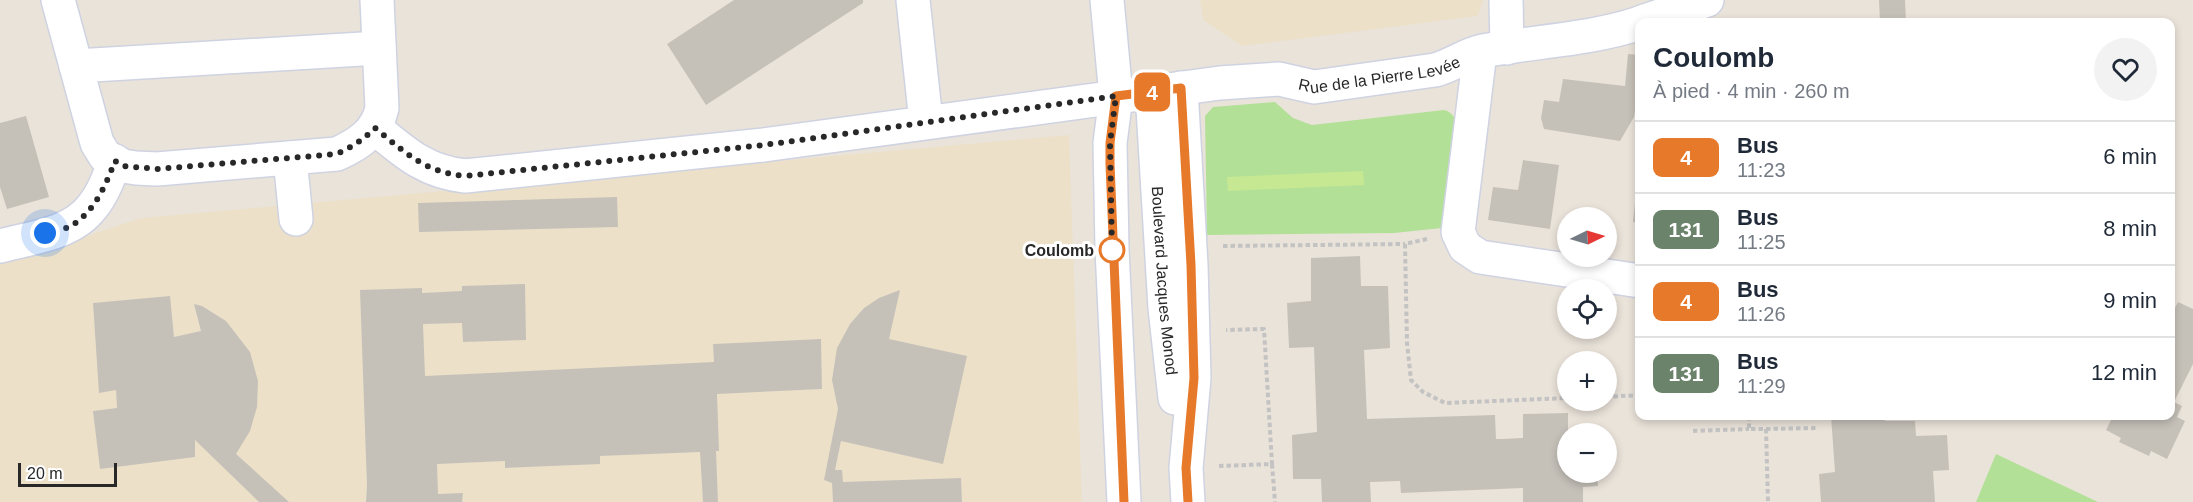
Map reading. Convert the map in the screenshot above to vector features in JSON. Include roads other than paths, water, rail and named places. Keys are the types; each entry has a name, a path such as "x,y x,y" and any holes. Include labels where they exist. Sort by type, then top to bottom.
{"street":[{"path":"58,0 97,143 105,156 123,166 157,169 337,154 364,139 380,121 382,108 377,0"},
{"path":"914,0 926,122"},
{"path":"1107,0 1116,96 1110,143 1112,249 1124,502"},
{"path":"1506,0 1493,50 1458,232 1465,247 1480,257 1635,280"},
{"name":"Rue de la Pierre Levée","path":"1655,18 1707,0"},
{"name":"Rue de la Pierre Levée","path":"375,128 429,168 445,174 465,176 764,145 1116,96 1268,78 1314,87 1435,70 1493,50 1578,37 1635,24"},
{"path":"76,66 379,48"},
{"path":"1166,90 1190,247 1194,378 1186,468 1188,502"},
{"name":"Boulevard Jacques Monod","path":"1166,90 1165,308 1175,404 1186,468"},
{"path":"290,158 296,219"},
{"path":"0,246 68,227 92,209 105,187 115,161"}],"place":[{"name":"Coulomb","path":"1112,250"}]}
